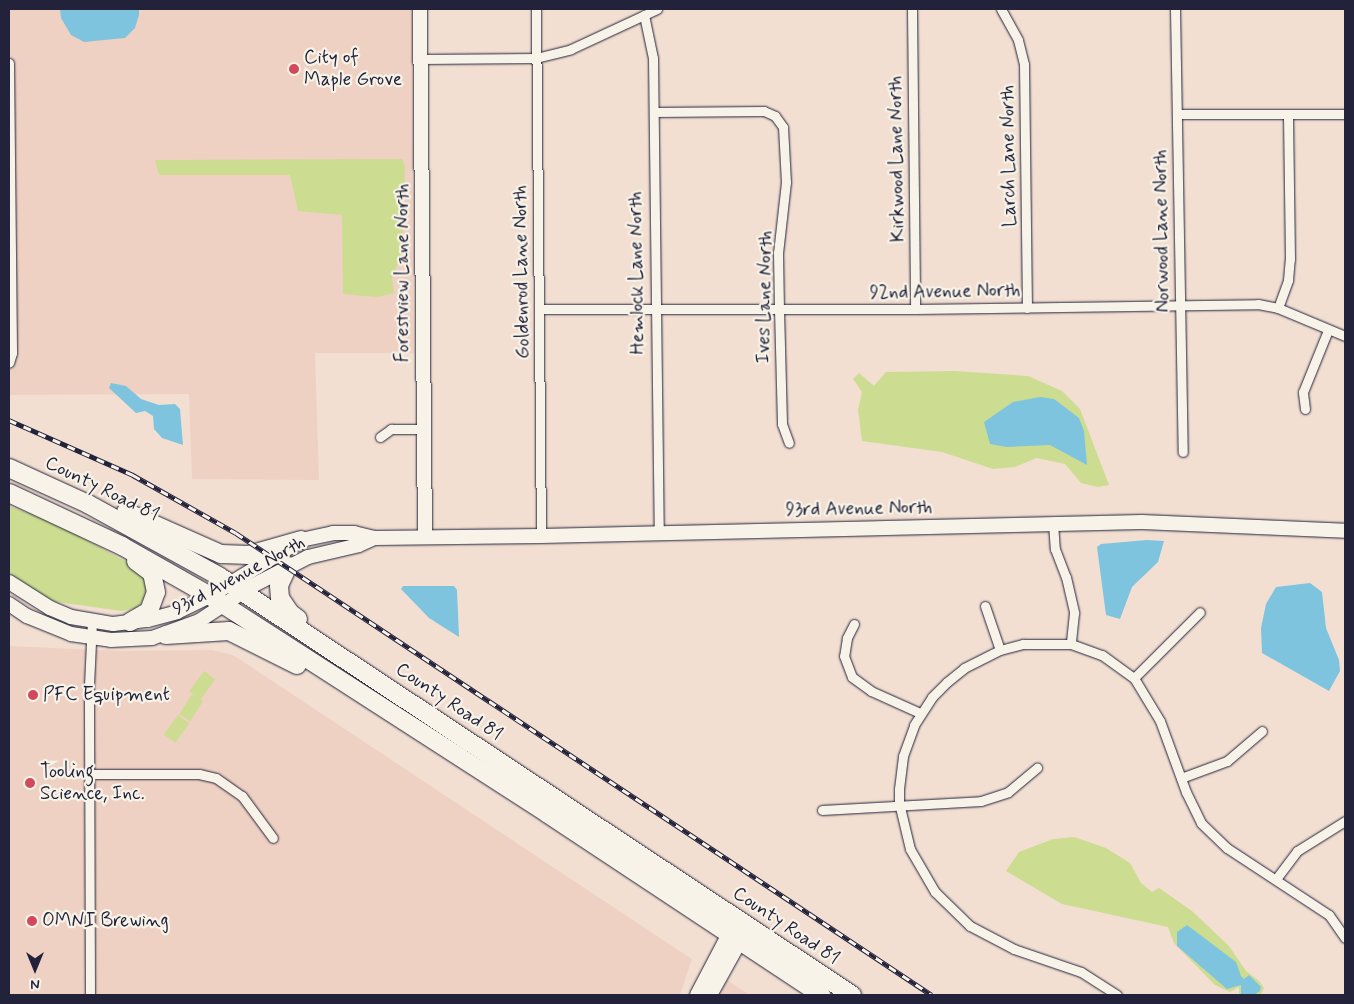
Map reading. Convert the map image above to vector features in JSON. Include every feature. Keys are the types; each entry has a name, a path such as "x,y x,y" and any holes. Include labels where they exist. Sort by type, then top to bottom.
{"highway":[{"name":"County Road 81","path":"9,468 134,528 229,582 390,688 739,930 821,995"},
{"path":"31,478 81,491 221,554 249,555 301,540"},
{"name":"County Road 81","path":"9,493 76,522 217,601 364,696 739,930 852,995"},
{"path":"76,522 88,536 152,573 156,582 154,602 145,614 130,622"},
{"path":"288,566 279,590 283,606 290,613 366,664 390,688"},
{"path":"166,635 215,630 229,631 364,696"}],"street":[{"name":"Forestview Lane North","path":"420,9 425,536"},
{"name":"Goldenrod Lane North","path":"536,9 541,536"},
{"path":"421,59 536,58 571,49 657,9"},
{"name":"Kirkwood Lane North","path":"912,9 915,309"},
{"name":"Larch Lane North","path":"1001,9 1018,40 1024,64 1028,308"},
{"name":"Norwood Lane North","path":"1175,9 1183,452"},
{"name":"Hemlock Lane North","path":"644,15 652,46 654,112 659,532"},
{"path":"9,363 12,353 10,63"},
{"name":"Ives Lane North","path":"654,112 764,111 780,121 786,133 786,182 778,253 778,310 782,424 789,443"},
{"path":"1177,114 1345,114"},
{"path":"1278,308 1288,280 1290,259 1288,114"},
{"name":"92nd Avenue North","path":"539,309 778,310 1258,304 1278,308 1345,336"},
{"path":"1306,409 1303,392 1328,330"},
{"path":"380,437 390,429 423,429"},
{"name":"93rd Avenue North","path":"9,604 49,627 90,638 131,640 166,635 200,621 217,601 229,582 301,540 333,533 354,533 374,538 1184,523 1345,531"},
{"path":"1053,524 1056,549 1066,577 1074,612 1071,644"},
{"name":"93rd Avenue North","path":"9,582 50,608 92,621 130,622 160,618 244,592 288,566 308,557 359,545 374,538"},
{"path":"985,606 1000,650"},
{"path":"1134,678 1200,612"},
{"path":"90,995 89,774 90,638 92,621"},
{"path":"854,624 844,656 852,677 871,691 920,713"},
{"path":"1117,995 1081,972 991,939 951,910 935,892 910,849 899,803 904,756 920,713 947,682 964,668 1000,650 1023,644 1071,644 1102,655 1134,678 1152,704 1192,809 1213,837 1329,915 1345,938"},
{"path":"1181,778 1227,761 1262,731"},
{"path":"822,810 899,803 995,798 1008,792 1037,768"},
{"path":"89,774 199,774 216,778 242,796 273,838"},
{"path":"1276,879 1296,851 1345,821"},
{"path":"696,995 739,930"},
{"path":"710,995 739,930"}],"shaded area":[{"path":"9,9 412,9 414,353 315,353 319,480 192,479 189,394 9,395"},
{"path":"9,646 120,651 212,650 233,655 692,959 680,995 9,995"},
{"path":"727,980 750,995 718,995"}],"green space":[{"path":"402,159 405,166 402,253 392,278 394,293 377,297 343,294 342,215 298,211 290,175 159,175 155,160"},
{"path":"955,371 1028,376 1062,391 1080,409 1109,485 1098,487 1081,483 1065,464 1037,458 1015,467 993,469 942,452 862,441 858,410 862,392 853,379 859,373 874,386 886,372"},
{"path":"9,506 55,523 138,568 150,592 137,608 122,611 50,601 9,573"},
{"path":"204,671 215,679 201,699 189,691"},
{"path":"192,694 203,701 190,721 179,714"},
{"path":"178,715 189,723 175,743 164,734"},
{"path":"1074,837 1106,848 1130,863 1141,883 1152,892 1159,888 1192,911 1229,946 1246,971 1259,981 1264,988 1261,994 1239,995 1239,987 1230,992 1215,985 1174,943 1168,927 1062,904 1006,871 1019,852 1053,839"}],"water":[{"path":"60,9 139,9 139,15 135,28 125,38 84,42 71,35 61,18"},
{"path":"111,383 126,386 141,399 159,405 175,404 180,409 183,445 162,438 154,429 153,416 145,411 136,413 109,388"},
{"path":"1040,397 1054,399 1079,418 1084,431 1087,465 1050,445 1007,447 990,444 984,422 1013,402"},
{"path":"1147,540 1164,541 1158,562 1132,587 1120,619 1106,615 1097,547 1101,544"},
{"path":"1310,583 1322,592 1326,628 1339,660 1340,671 1329,691 1262,653 1261,628 1266,604 1276,587"},
{"path":"403,586 454,586 457,590 459,637 429,618 401,589"},
{"path":"1187,925 1236,962 1241,976 1244,979 1249,975 1261,987 1260,991 1254,995 1241,995 1241,985 1227,989 1177,946 1177,932"}],"railway":[{"path":"9,420 133,475 236,533 932,995"}],"place":[{"name":"City of Maple Grove","path":"294,69"},
{"name":"PFC Equipment","path":"33,695"},
{"name":"Tooling Science, Inc.","path":"30,783"},
{"name":"OMNI Brewing","path":"32,921"}]}
